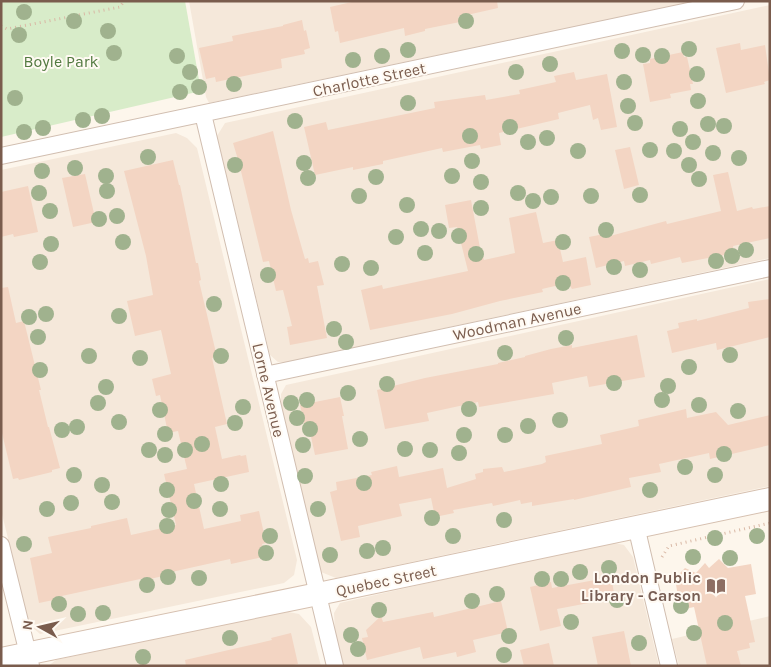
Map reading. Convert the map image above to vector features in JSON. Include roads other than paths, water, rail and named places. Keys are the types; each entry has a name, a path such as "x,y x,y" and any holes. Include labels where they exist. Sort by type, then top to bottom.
{"street":[{"name":"Charlotte Street","path":"1,156 736,1"},
{"name":"Lorne Avenue","path":"202,114 334,666"},
{"name":"Woodman Avenue","path":"265,375 770,268"},
{"name":"Quebec Street","path":"1,658 30,659 318,594 770,499"},
{"path":"636,526 669,666"},
{"path":"1,545 30,659"}],"place":[{"name":"London Public Library - Carson","path":"716,586"}],"park label":[{"name":"Boyle Park","path":"61,61"}]}
